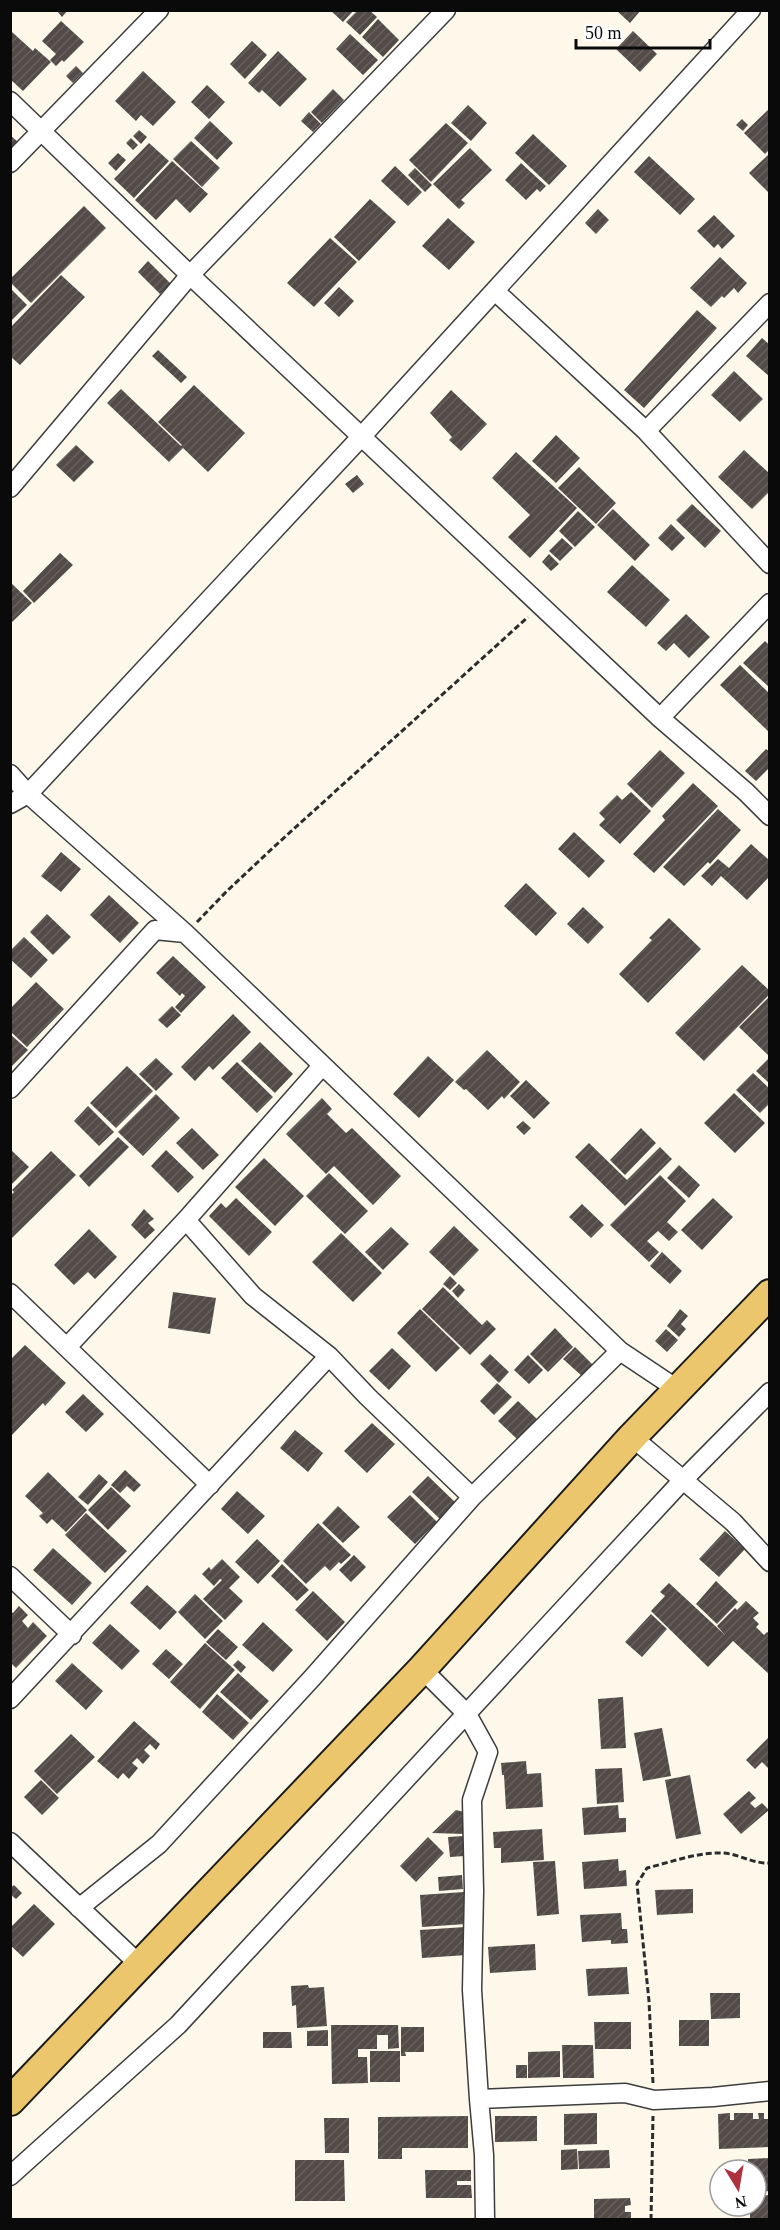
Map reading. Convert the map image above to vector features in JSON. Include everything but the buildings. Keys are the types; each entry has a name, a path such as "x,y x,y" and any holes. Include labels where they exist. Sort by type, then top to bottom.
{"main road":[{"path":"10,2101 141,1966 422,1668 632,1437 770,1294"}],"street":[{"path":"10,163 159,10"},
{"path":"10,804 28,794 362,437 751,10"},
{"path":"10,488 190,275 439,13"},
{"path":"10,101 190,275 660,718 746,792 770,816"},
{"path":"495,291 646,431 770,564"},
{"path":"646,431 770,303"},
{"path":"660,718 770,603"},
{"path":"10,774 28,794 185,933 620,1351 677,1389"},
{"path":"10,1089 155,930 185,933"},
{"path":"67,1347 186,1220 322,1066"},
{"path":"186,1220 253,1296 329,1356 367,1396 472,1497"},
{"path":"10,1293 210,1485"},
{"path":"79,1908 159,1844 313,1677 472,1497 620,1351"},
{"path":"10,1699 72,1635 329,1356"},
{"path":"10,2176 178,2025 683,1480 770,1392"},
{"path":"632,1437 733,1522 770,1562"},
{"path":"10,1576 72,1635"},
{"path":"422,1668 467,1714 488,1752 472,1800 474,1891 472,1990 478,2099 484,2155 485,2220"},
{"path":"10,1842 141,1966"},
{"path":"478,2099 625,2093 654,2100 770,2091"}],"path":[{"path":"185,933 276,845 541,605"},
{"path":"649,2001 637,1884 647,1868 688,1858 723,1853 761,1863 770,1863"}]}
